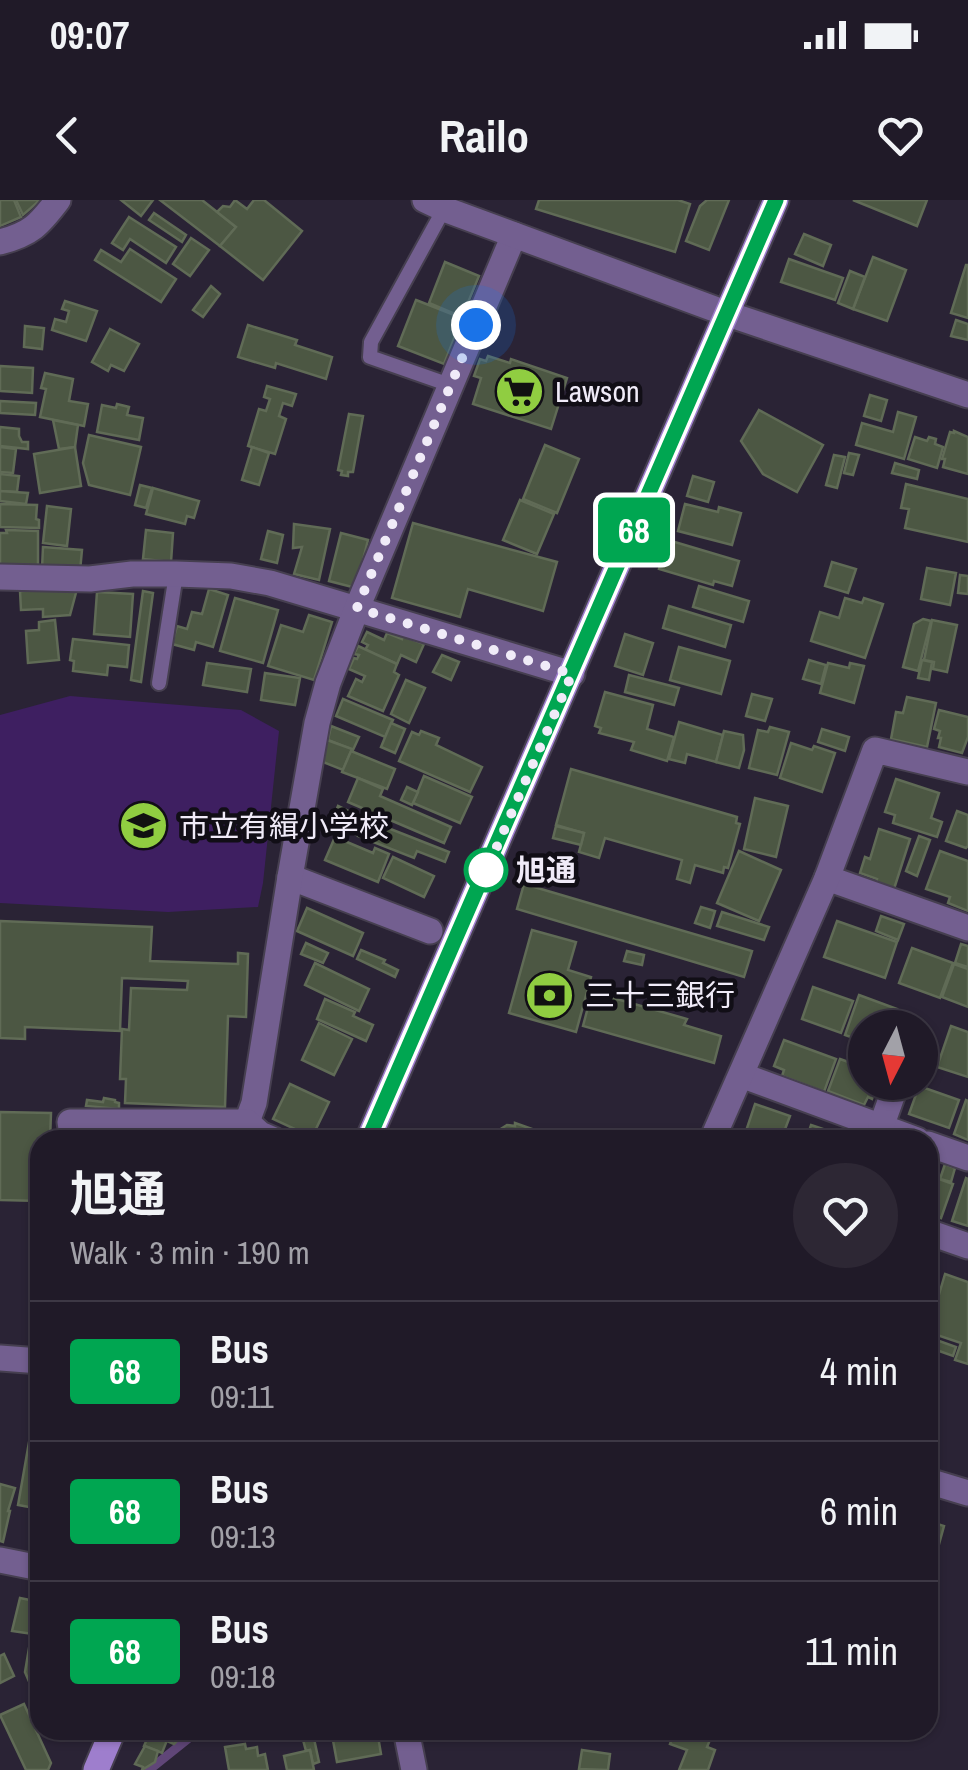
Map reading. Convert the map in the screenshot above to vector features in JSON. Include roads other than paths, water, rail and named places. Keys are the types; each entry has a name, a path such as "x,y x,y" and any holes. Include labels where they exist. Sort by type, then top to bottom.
{"main road":[{"path":"372,1130 776,200"},
{"path":"96,1770 109,1740"}],"street":[{"path":"0,242 23,236 39,225 58,200"},
{"path":"435,205 728,314 968,395"},
{"path":"247,1122 254,1103 317,723 328,683 514,235"},
{"path":"0,577 90,579 176,574 270,582 572,674"},
{"path":"716,1130 827,878 875,750 968,772"},
{"path":"290,877 430,931"},
{"path":"827,878 968,928"},
{"path":"740,1075 889,1130"},
{"path":"881,1127 891,1100"},
{"path":"71,1130 70,1122 247,1122 256,1130"},
{"path":"938,1148 968,1158"},
{"path":"938,1236 968,1246"},
{"path":"0,1358 30,1360"},
{"path":"938,1484 968,1493"},
{"path":"0,1560 30,1566"},
{"path":"408,1740 414,1770"}],"lane":[{"path":"435,205 372,342 370,357 450,385"},
{"path":"159,683 176,574"}],"waterway":[{"path":"149,1770 186,1740"}],"place":[{"name":"Lawson","path":"520,391"},
{"name":"市立有緝小学校","path":"144,826"},
{"name":"旭通","path":"486,870"},
{"name":"三十三銀行","path":"550,995"}]}
